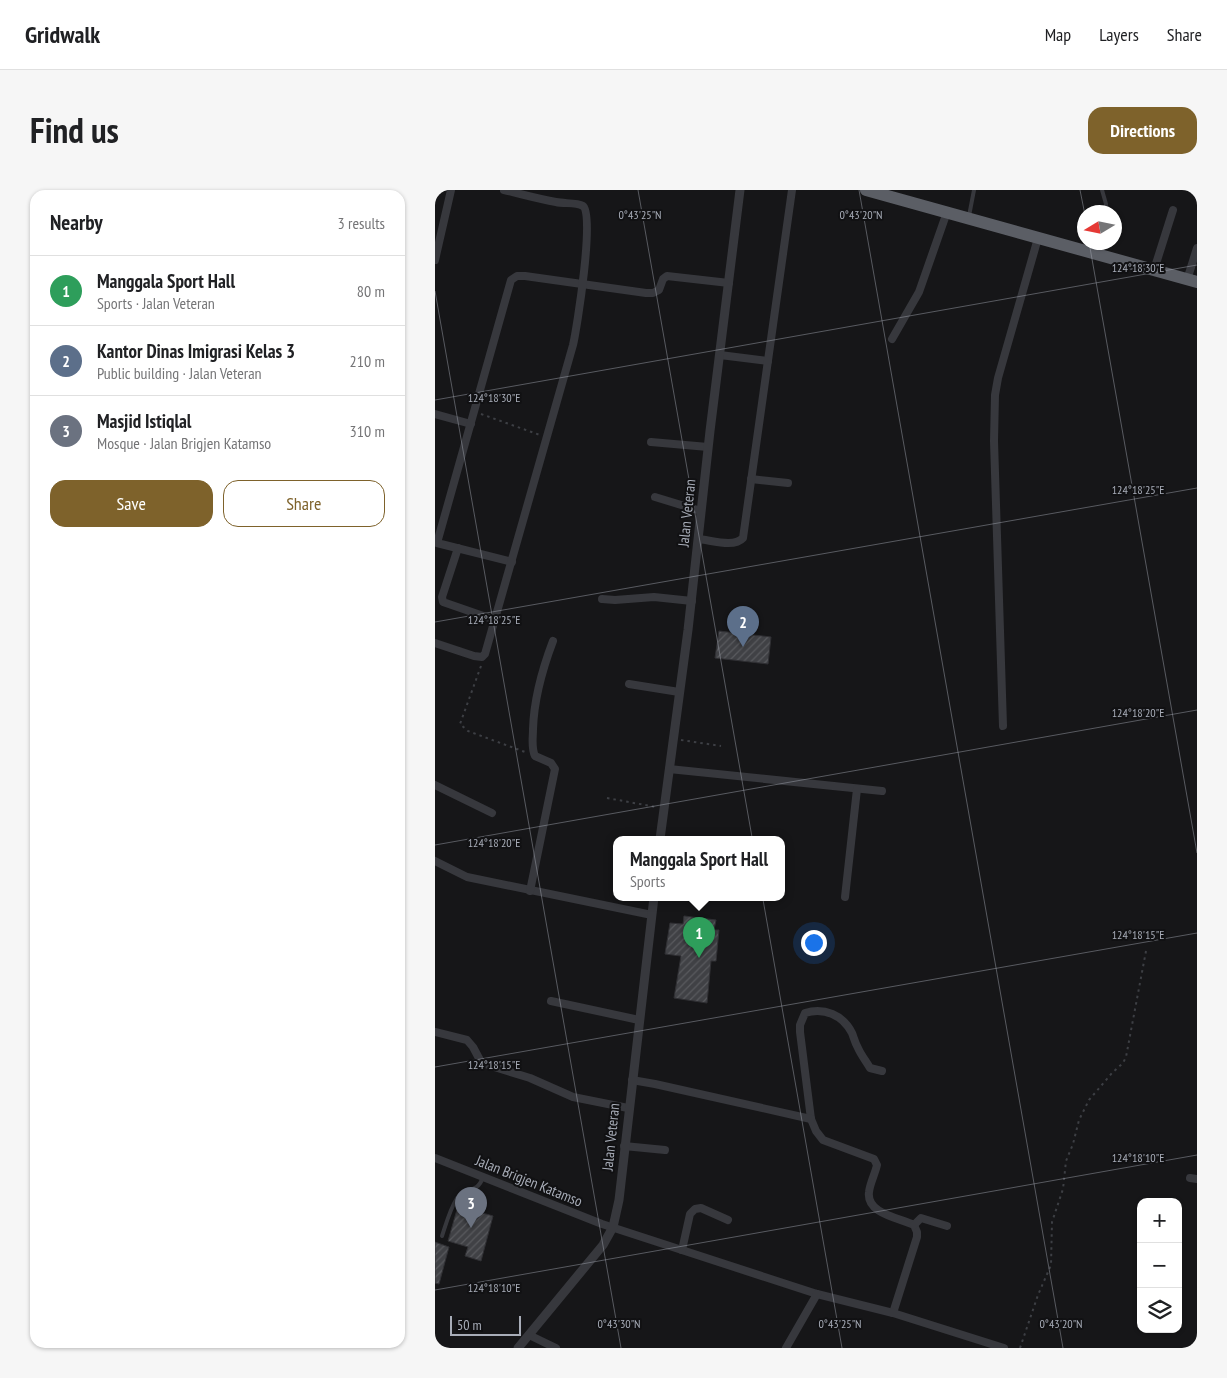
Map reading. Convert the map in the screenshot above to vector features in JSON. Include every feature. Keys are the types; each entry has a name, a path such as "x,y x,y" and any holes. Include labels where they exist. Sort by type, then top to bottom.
{"highway":[{"path":"866,190 879,192 1038,238 1077,245"},
{"path":"1101,250 1154,270 1192,281"}],"street":[{"path":"435,260 451,190"},
{"path":"435,643 474,656 484,656 513,562 573,345 583,285 587,212 584,207 504,190"},
{"name":"Jalan Veteran","path":"660,836 691,601 740,190"},
{"path":"698,538 733,543 741,541 743,538 792,190"},
{"path":"1154,270 1173,210"},
{"path":"892,339 919,292 947,212"},
{"path":"1003,726 994,441 995,395 998,378 1038,238"},
{"path":"1192,281 1197,248"},
{"path":"513,562 436,543 511,280 517,276 525,276 583,285 653,292 659,290 663,279 667,276 729,283"},
{"path":"720,355 768,360"},
{"path":"435,414 471,424"},
{"path":"651,442 708,447"},
{"path":"751,480 788,483"},
{"path":"655,497 701,511"},
{"path":"458,548 442,597 443,602 495,620"},
{"path":"602,600 654,597 691,601"},
{"path":"531,891 555,769 551,763 534,754 534,716 539,680 553,641"},
{"path":"629,684 679,692"},
{"path":"669,770 883,791"},
{"path":"435,785 491,812"},
{"path":"845,897 857,789"},
{"path":"435,861 467,876 652,915"},
{"name":"Jalan Veteran","path":"518,1348 603,1245 613,1227 619,1200 628,1108 654,901"},
{"path":"551,1002 639,1020"},
{"path":"882,1071 871,1068 860,1052 852,1032 835,1015 827,1011 805,1013 800,1025 800,1032 811,1119 815,1132 823,1140 876,1162 869,1192 870,1203 880,1212 914,1225 916,1228 917,1237 893,1313"},
{"path":"435,1032 467,1040 481,1062 491,1066 530,1078 573,1096 628,1108"},
{"path":"632,1080 811,1119"},
{"path":"624,1146 665,1150"},
{"name":"Jalan Brigjen Katamso","path":"435,1158 613,1227 817,1294 893,1313 1004,1348"},
{"path":"682,1250 690,1214 695,1209 701,1208 728,1220"},
{"path":"914,1225 921,1218 947,1226"},
{"path":"786,1348 817,1294"},
{"path":"529,1335 556,1348"}],"lane":[{"path":"969,218 974,190"},
{"path":"1102,190 1106,205"},
{"path":"442,1236 456,1199 461,1194 475,1190 481,1184 483,1177"}],"path":[{"path":"474,411 547,438"},
{"path":"484,656 460,724 468,731 514,749 534,754"},
{"path":"673,739 721,746"},
{"path":"607,798 663,809"},
{"path":"1020,1348 1038,1295 1051,1265 1052,1222 1063,1189 1066,1162 1079,1120 1089,1100 1112,1073 1123,1064 1126,1057 1146,951"}],"building":[{"path":"719,631 771,637 768,664 715,658"},
{"path":"684,916 716,920 714,930 719,930 716,961 711,961 707,1003 674,998 681,956 665,954 670,923 683,924"},
{"path":"458,1206 493,1216 481,1261 465,1256 468,1247 448,1241"},
{"path":"435,1242 449,1247 439,1284 435,1283"}],"place":[{"name":"Kantor Dinas Imigrasi Kelas 3","path":"743,647"},
{"name":"Manggala Sport Hall","path":"699,958"},
{"name":"Masjid Istiqlal","path":"471,1228"}]}
